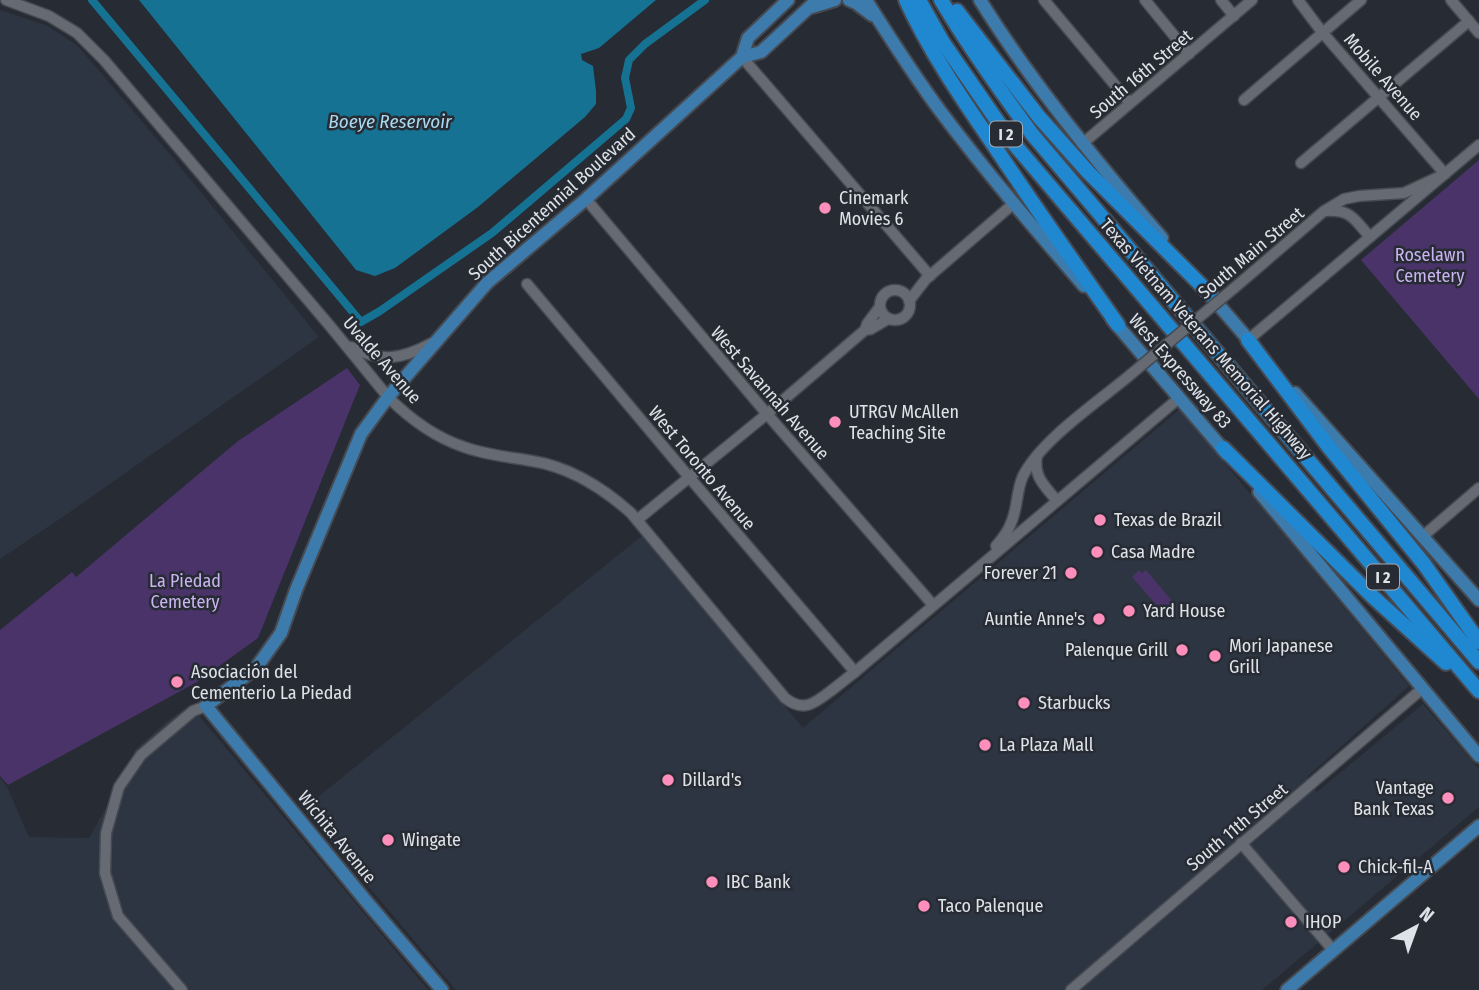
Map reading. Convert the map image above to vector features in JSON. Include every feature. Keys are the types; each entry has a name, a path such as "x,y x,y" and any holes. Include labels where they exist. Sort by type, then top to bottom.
{"highway":[{"path":"906,0 917,25 941,65 1118,325"},
{"name":"Texas Vietnam Veterans Memorial Highway","path":"919,0 942,41 1009,138 1479,692"},
{"name":"Texas Vietnam Veterans Memorial Highway","path":"942,0 961,33 1032,134 1479,662"},
{"path":"948,0 1039,117 1088,172 1212,296"},
{"path":"1248,340 1328,446 1424,564 1479,642"},
{"path":"1223,448 1372,596 1479,692"}],"main road":[{"name":"South Bicentennial Boulevard","path":"742,57 748,38 788,0"},
{"path":"813,4 835,0"},
{"path":"849,0 864,8 883,27"},
{"path":"980,0 1006,42 1082,144 1248,340 1479,600"},
{"name":"South Bicentennial Boulevard","path":"206,706 256,668 281,633 296,590 361,435 388,397 487,283 586,199 742,57 761,52 813,4"},
{"name":"West Expressway 83","path":"870,4 916,78 1013,204 1223,448 1476,752"},
{"name":"Wichita Avenue","path":"206,706 442,990"},
{"path":"1287,990 1479,826"}],"street":[{"name":"Uvalde Avenue","path":"6,0 50,16 77,33 104,60 388,397 423,428 464,448 534,461 568,472 617,500 637,520 785,698 795,705 803,706"},
{"path":"1044,0 1130,103"},
{"path":"1145,0 1189,54"},
{"path":"1221,0 1234,16"},
{"name":"South 16th Street","path":"1082,144 1252,0"},
{"name":"Mobile Avenue","path":"1298,0 1322,32 1445,174"},
{"path":"1244,100 1361,0"},
{"path":"1451,0 1479,33"},
{"path":"1301,163 1469,21"},
{"path":"742,57 928,277"},
{"path":"1248,340 1479,145"},
{"name":"South Main Street","path":"980,566 1011,524 1023,477 1037,455 1062,431 1324,211 1352,197 1404,193 1445,174"},
{"name":"West Savannah Avenue","path":"586,199 933,605"},
{"path":"909,301 928,277 1013,204"},
{"path":"1324,211 1346,212 1370,237"},
{"path":"900,291 928,277"},
{"name":"West Toronto Avenue","path":"527,284 855,672"},
{"path":"637,520 865,330 885,293 900,291 906,295 910,309 904,317 895,321 888,319 879,308"},
{"path":"865,330 888,319"},
{"path":"346,345 382,358 399,358 439,339"},
{"name":"South Main Street","path":"803,706 817,702 855,672 1179,398"},
{"path":"1037,455 1035,467 1038,475 1057,501"},
{"path":"1422,537 1479,488"},
{"name":"South 11th Street","path":"1072,990 1423,688"},
{"path":"182,990 118,916 105,873 106,832 119,787 141,755 192,711 206,706"},
{"path":"1241,843 1334,950"}],"shaded area":[{"path":"0,10 48,26 78,46 319,337 0,559"},
{"path":"1180,409 1409,686 1307,777 1317,792 1423,704 1479,769 1479,807 1262,990 456,990 303,809 643,535 803,728"},
{"path":"190,705 428,990 0,990 0,778 7,787 29,837 89,838 126,772 135,750"}],"green space":[{"name":"Roselawn Cemetery","path":"1479,160 1479,399 1361,260"},
{"name":"La Piedad Cemetery","path":"347,368 360,385 258,638 197,682 8,785 0,776 0,630 72,572 76,577 238,441"},
{"path":"1139,570 1142,573 1146,570 1173,602 1164,614 1132,577"}],"water":[{"name":"Boeye Reservoir","path":"139,0 656,0 599,48 581,54 582,60 593,66 596,91 596,104 585,117 478,207 395,268 375,276 356,270"}],"waterway":[{"path":"92,0 361,322 492,233 626,119 631,108 625,78 629,60 645,44 705,0"}],"place":[{"name":"Cinemark Movies 6","path":"825,208"},
{"name":"UTRGV McAllen Teaching Site","path":"835,422"},
{"name":"Texas de Brazil","path":"1100,520"},
{"name":"Casa Madre","path":"1097,552"},
{"name":"Forever 21","path":"1071,573"},
{"name":"Yard House","path":"1129,611"},
{"name":"Auntie Anne's","path":"1099,619"},
{"name":"Palenque Grill","path":"1182,650"},
{"name":"Mori Japanese Grill","path":"1215,656"},
{"name":"Asociación del Cementerio La Piedad","path":"177,682"},
{"name":"Starbucks","path":"1024,703"},
{"name":"La Plaza Mall","path":"985,745"},
{"name":"Dillard's","path":"668,780"},
{"name":"Vantage Bank Texas","path":"1448,798"},
{"name":"Wingate","path":"388,840"},
{"name":"Chick-fil-A","path":"1344,867"},
{"name":"IBC Bank","path":"712,882"},
{"name":"Taco Palenque","path":"924,906"},
{"name":"IHOP","path":"1291,922"}]}
